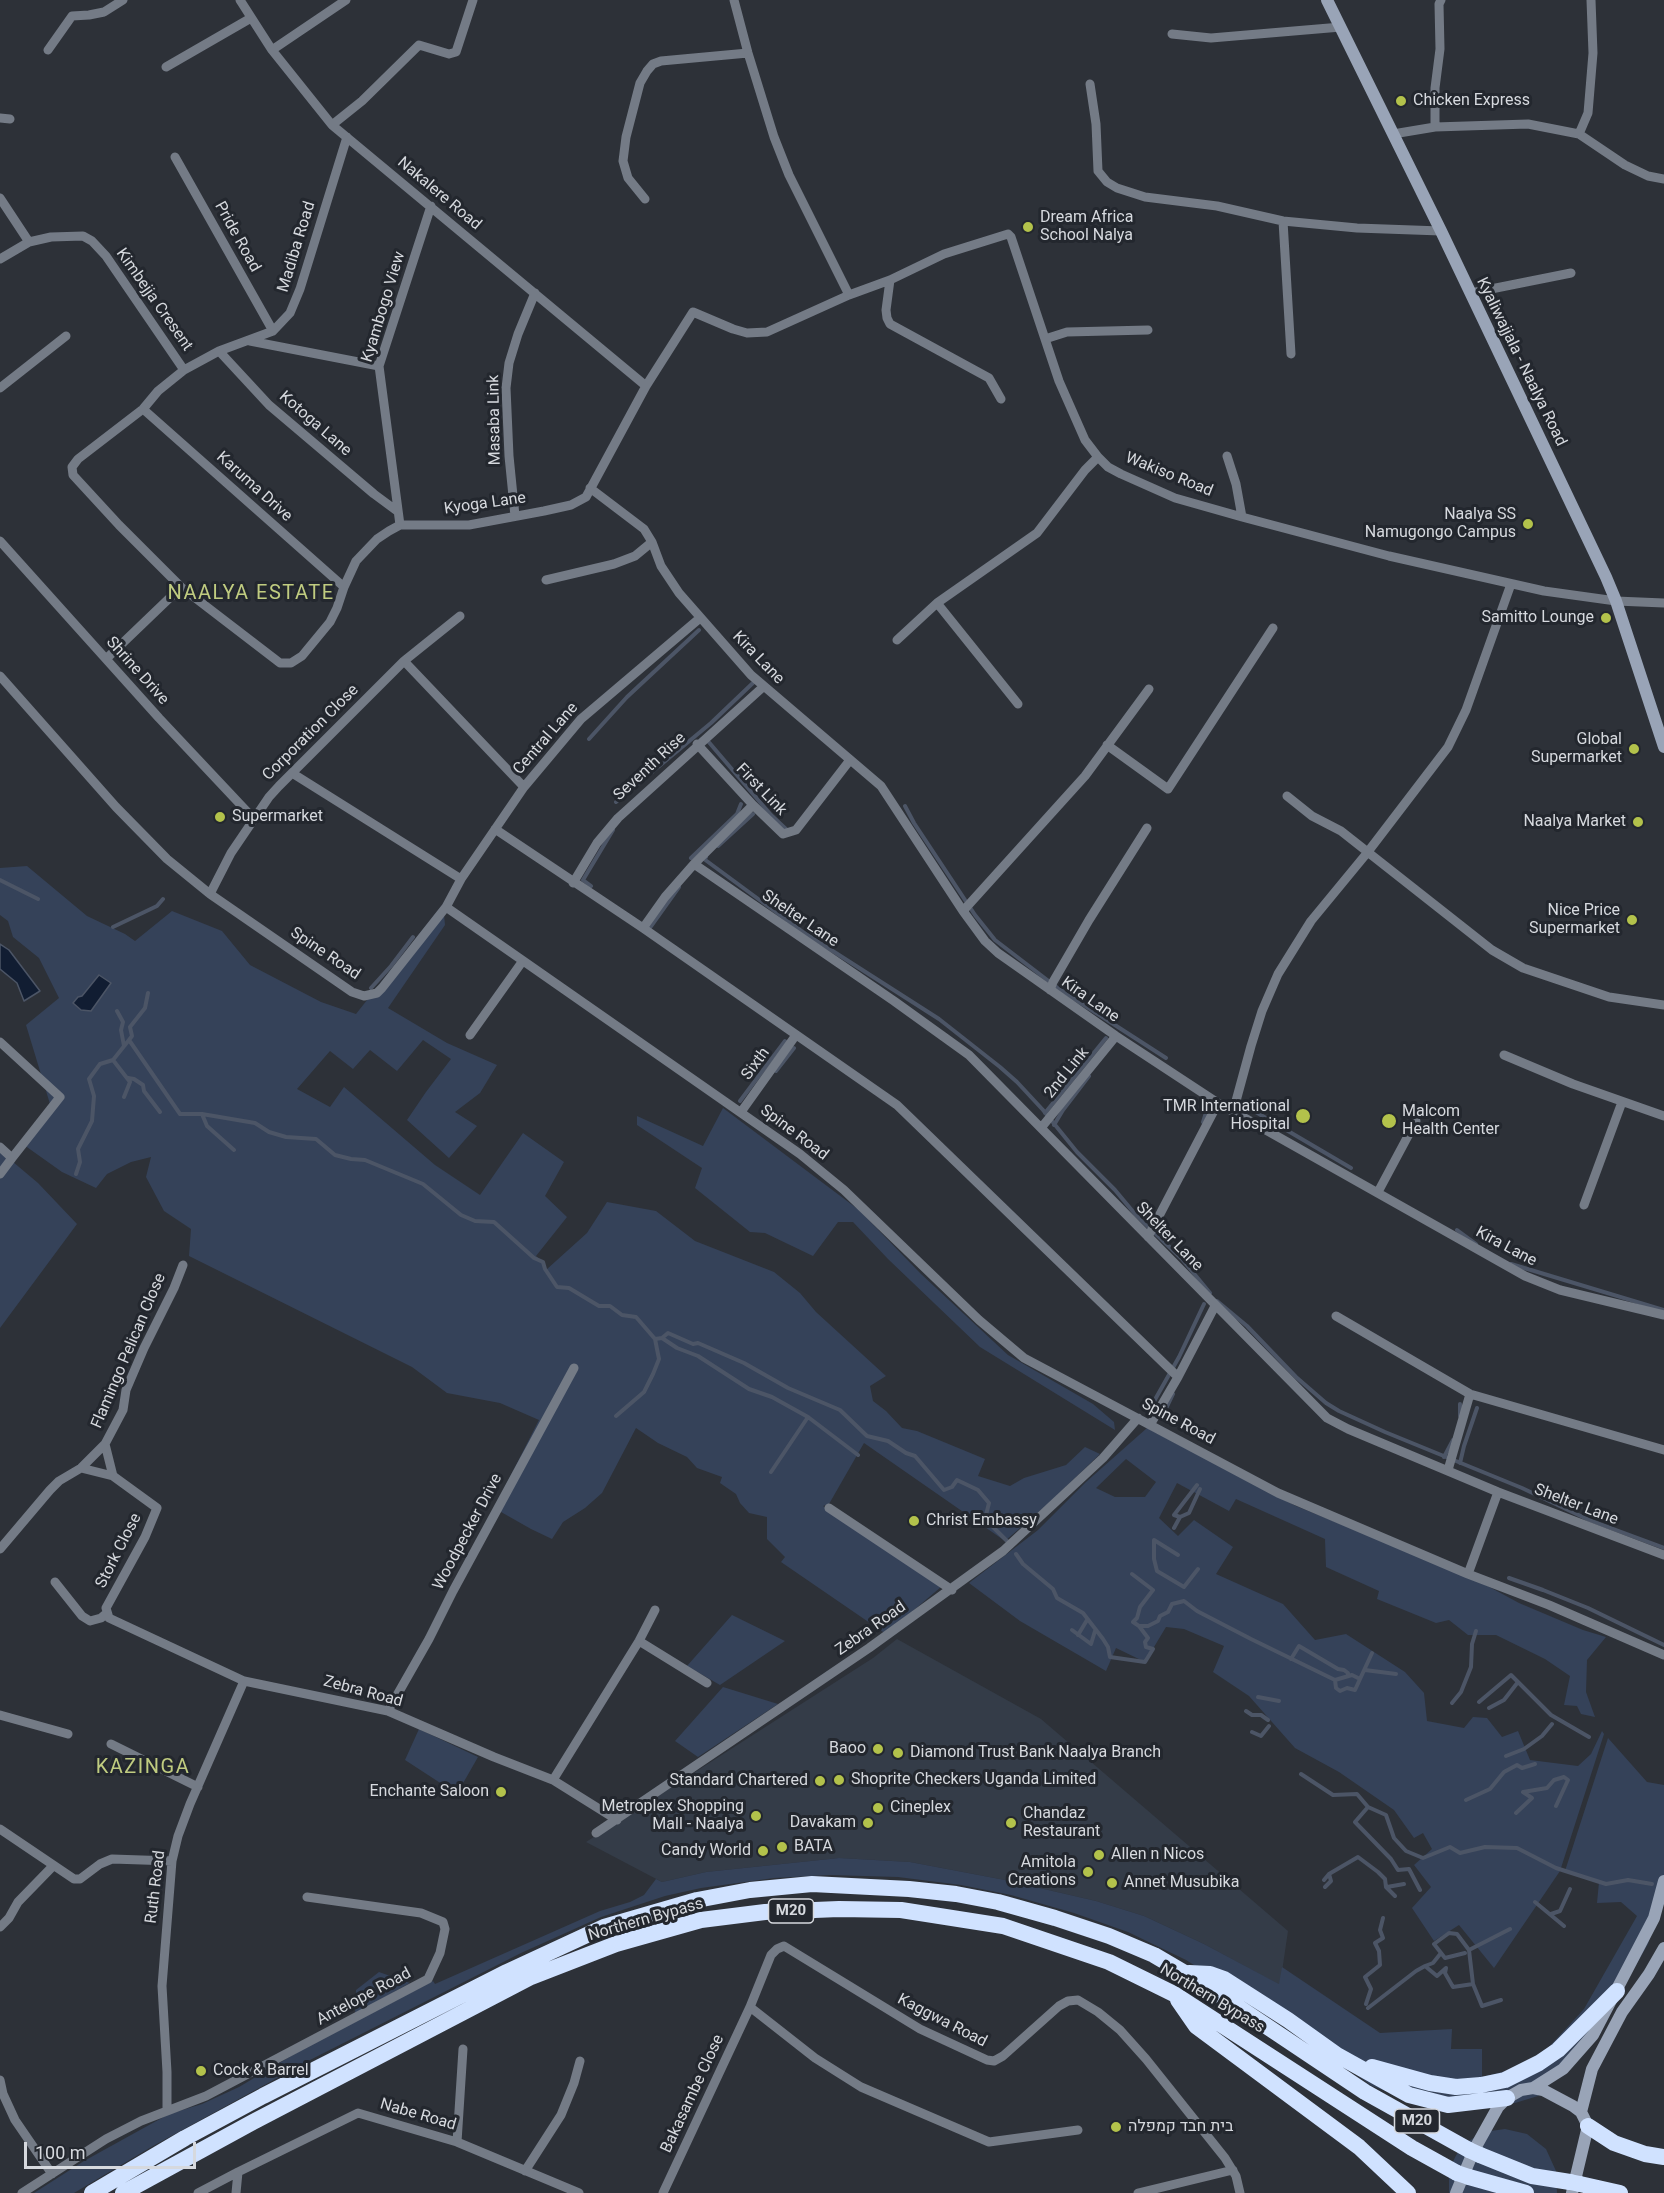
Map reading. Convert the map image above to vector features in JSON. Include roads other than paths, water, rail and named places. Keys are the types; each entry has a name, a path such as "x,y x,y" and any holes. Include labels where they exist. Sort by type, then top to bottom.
{"highway":[{"name":"Northern Bypass","path":"92,2193 185,2138 263,2096 507,1972 604,1927 697,1900 750,1890 812,1884 898,1888 956,1894 1055,1917 1109,1936 1154,1955 1185,1973 1365,2092 1474,2153 1532,2176 1574,2186"},
{"name":"Northern Bypass","path":"123,2193 253,2121 531,1977 616,1944 701,1920 765,1912 839,1909 901,1910 1003,1926 1109,1962 1174,1994 1412,2148 1463,2175 1526,2193"},
{"path":"1185,1973 1210,1974 1224,1979 1337,2055 1400,2090 1448,2104 1507,2098"},
{"path":"1337,2055 1430,2083 1456,2087 1505,2080 1539,2063 1558,2050 1617,1991"},
{"path":"1174,1994 1188,2017 1196,2025 1359,2147 1408,2193"},
{"path":"1584,2119 1614,2142 1646,2154 1664,2157"},
{"path":"1385,2171 1399,2193"},
{"name":"M20","path":"1574,2186 1620,2193"}],"main road":[{"name":"Kyaliwajjala - Naalya Road","path":"1328,0 1471,293 1616,601 1664,747"},
{"path":"1456,2193 1483,2133 1498,2107 1507,2098 1521,2090 1533,2088 1563,2069 1583,2047 1603,2018 1654,1918 1664,1881"},
{"path":"1574,2186 1592,2069 1622,2012 1664,1948"},
{"path":"1533,2088 1549,2093 1584,2119"}],"street":[{"path":"48,50 72,16 104,12 123,0"},
{"name":"Nakalere Road","path":"240,0 272,50 332,125 646,386"},
{"path":"272,50 346,0"},
{"path":"332,125 369,95 415,47 423,45 450,54 456,52 473,0"},
{"path":"734,0 774,137 789,175 849,296"},
{"path":"1435,127 1435,88 1440,49 1439,4 1441,0"},
{"path":"1579,134 1588,113 1593,53 1591,0"},
{"path":"166,67 251,18"},
{"path":"1172,34 1211,38 1341,27"},
{"path":"645,199 628,178 623,161 626,137 640,83 647,71 653,64 661,61 748,53"},
{"path":"1090,84 1096,124 1098,171 1107,182 1117,188 1145,197 1217,206 1283,221 1357,228 1441,231"},
{"path":"0,118 10,119"},
{"path":"1393,134 1435,127 1528,124 1579,134 1625,165 1648,176 1664,179"},
{"name":"Madiba Road","path":"181,587 73,475 72,467 78,459 143,409 158,391 184,370 219,351 273,331 290,313 295,304 347,137"},
{"name":"Pride Road","path":"175,157 273,331"},
{"path":"0,198 29,242"},
{"name":"Kyambogo View","path":"400,525 379,366 431,207"},
{"path":"1283,221 1291,354"},
{"name":"Wakiso Road","path":"693,312 733,330 747,333 766,332 890,280 944,254 1008,234 1011,237 1059,381 1081,430 1098,457 1108,467 1175,498 1389,556 1510,585 1616,601 1664,603"},
{"name":"Kimbejja Cresent","path":"0,259 29,242 51,237 83,236 92,241 106,256 184,370"},
{"path":"1471,293 1570,273"},
{"path":"890,280 886,310 890,324 989,378 1001,399"},
{"name":"Masaba Link","path":"515,516 506,388 509,363 535,293"},
{"name":"Kyoga Lane","path":"400,525 469,525 571,505 586,497 646,386 693,312"},
{"path":"1045,339 1068,332 1148,330"},
{"path":"0,387 66,336"},
{"path":"250,341 379,366"},
{"name":"Kotoga Lane","path":"219,351 269,405 374,494 398,511"},
{"name":"Karuma Drive","path":"143,409 344,587"},
{"path":"1227,456 1236,484 1242,518"},
{"path":"897,640 937,603 1037,533 1098,457"},
{"name":"Kira Lane","path":"590,488 644,529 662,566 700,618 763,687 875,780 966,907 985,941 998,953 1052,986 1116,1036 1218,1103 1525,1276 1560,1290 1664,1316"},
{"path":"106,659 181,587 280,663 296,661 330,622 338,609 351,571 364,552 377,539 400,525"},
{"name":"Shrine Drive","path":"0,541 254,819"},
{"path":"546,580 614,564 635,556 652,542"},
{"path":"1236,1114 1236,1101 1251,1046 1275,980 1311,921 1432,771 1460,726 1510,585"},
{"path":"937,603 1018,704"},
{"name":"Corporation Close","path":"210,894 231,853 269,797 404,661 460,616"},
{"name":"Central Lane","path":"446,907 461,879 524,787 581,718 700,618"},
{"path":"1107,746 1168,789 1273,628"},
{"path":"404,661 524,787"},
{"name":"Spine Road","path":"0,676 116,807 167,859 210,894 352,992 364,996 377,993 446,907 800,1154 844,1191 979,1320 1024,1358 1278,1494 1468,1574 1549,1605 1664,1655"},
{"name":"Seventh Rise","path":"573,883 597,843 618,818 697,744 763,687"},
{"path":"966,907 1085,776 1149,689"},
{"name":"First Link","path":"697,744 783,834 796,830 850,760"},
{"path":"292,773 461,879"},
{"path":"1287,796 1312,816 1341,831 1492,950 1523,968 1609,997 1664,1005"},
{"path":"643,928 665,897 694,864 753,805"},
{"path":"1052,986 1147,828"},
{"path":"495,829 643,928 897,1105 1174,1373"},
{"name":"Shelter Lane","path":"694,864 969,1055 1046,1122 1148,1237 1327,1418 1348,1429 1450,1464 1498,1492 1664,1555"},
{"path":"470,1035 522,962"},
{"name":"Sixth","path":"741,1112 796,1035"},
{"name":"2nd Link","path":"1046,1122 1116,1036"},
{"path":"0,1042 60,1097 0,1174"},
{"path":"1504,1055 1622,1102 1664,1116"},
{"path":"1584,1205 1622,1102"},
{"path":"1148,1237 1218,1103"},
{"path":"1378,1192 1416,1121"},
{"path":"0,1147 12,1158"},
{"name":"Flamingo Pelican Close","path":"0,1549 59,1481 81,1468 105,1444 123,1410 126,1390 183,1265"},
{"path":"1150,1425 1174,1373 1215,1306"},
{"path":"1336,1316 1470,1394 1664,1450"},
{"name":"Woodpecker Drive","path":"388,1711 574,1368"},
{"path":"1450,1464 1470,1394"},
{"name":"Zebra Road","path":"596,1833 861,1655 1003,1551 1037,1522 1103,1458 1138,1418"},
{"path":"105,1444 113,1476"},
{"name":"Stork Close","path":"81,1468 113,1476 157,1508 145,1537 106,1608 106,1614 115,1621 244,1681"},
{"path":"1468,1574 1498,1492"},
{"path":"829,1508 952,1590"},
{"path":"55,1582 82,1616 90,1621 106,1614"},
{"path":"553,1780 639,1641 655,1610"},
{"path":"639,1641 707,1683"},
{"name":"Zebra Road","path":"244,1681 388,1711 553,1780 617,1820"},
{"name":"Ruth Road","path":"167,2110 162,1986 172,1861 177,1836 244,1681"},
{"path":"0,1715 68,1734"},
{"path":"111,1743 198,1787"},
{"path":"0,1829 74,1879 80,1879 100,1864 112,1859 172,1861"},
{"path":"0,1927 9,1918 18,1902 53,1866"},
{"name":"Antelope Road","path":"167,2110 206,2096 428,1979 440,1953 445,1929 443,1922 421,1913 307,1897"},
{"name":"Kaggwa Road","path":"750,2007 771,1955 784,1946 920,2029 987,2060 994,2061 1003,2056 1059,2006 1068,2001 1078,2000 1098,2012 1120,2030 1212,2140 1233,2170 1240,2193"},
{"path":"750,2007 814,2058 861,2087 989,2142 1078,2130"},
{"name":"Bakasambe Close","path":"663,2193 750,2007"},
{"path":"457,2142 463,2049"},
{"path":"525,2171 561,2115 580,2061"},
{"path":"0,2080 3,2094 15,2120 52,2174"},
{"path":"22,2193 106,2139 167,2110"},
{"name":"Nabe Road","path":"198,2193 358,2113 457,2142 579,2193"},
{"path":"1138,2193 1233,2170"},
{"path":"236,2193 238,2172"}],"waterway":[{"path":"589,739 627,697 699,630"},
{"path":"616,802 711,723 755,681"},
{"path":"707,740 771,815 787,830"},
{"path":"691,858 737,814 741,804"},
{"path":"905,806 975,915 995,940 1059,989 1166,1058"},
{"path":"718,846 753,814"},
{"path":"591,886 583,880 613,830"},
{"path":"706,857 704,859 803,932 939,1019 1000,1067 1043,1110 1077,1152 1135,1214 1182,1259 1210,1293"},
{"path":"0,880 38,899"},
{"path":"649,929 679,887"},
{"path":"113,927 157,906 163,899"},
{"path":"371,988 413,937"},
{"path":"148,993 145,1008 130,1027 132,1036 129,1040 180,1114 202,1114 255,1123 269,1132 286,1137 316,1139 335,1155 365,1160 423,1184 461,1215 475,1221 494,1222 534,1258 543,1262 557,1287 569,1288 599,1306 610,1306 622,1315 636,1317 655,1339 662,1338 668,1333 693,1344 698,1343 744,1363 788,1388 840,1410 867,1436 888,1441 915,1456 944,1490 952,1487 957,1480 978,1490 989,1503 985,1519 1007,1541"},
{"path":"117,1011 123,1022 121,1030 124,1046"},
{"path":"1045,1113 1106,1038"},
{"path":"124,1097 130,1082 113,1060 129,1040"},
{"path":"740,1101 785,1041"},
{"path":"776,1071 794,1048"},
{"path":"76,1174 80,1162 78,1149 92,1121 94,1096 89,1079 100,1064 113,1060"},
{"path":"1054,1125 1089,1076"},
{"path":"128,1078 143,1085 144,1091 160,1112"},
{"path":"1237,1101 1351,1168"},
{"path":"1203,1122 1209,1103"},
{"path":"202,1114 207,1126 234,1150"},
{"path":"1457,1230 1476,1244"},
{"path":"1511,1264 1664,1310"},
{"path":"1217,1301 1247,1326 1296,1377 1339,1411 1522,1488 1589,1520 1664,1548"},
{"path":"1148,1412 1179,1357 1204,1304"},
{"path":"662,1338 677,1348 698,1356 749,1389 772,1397 808,1417 858,1455"},
{"path":"616,1416 644,1392 659,1359 655,1339"},
{"path":"1162,1417 1173,1394"},
{"path":"1460,1404 1460,1416"},
{"path":"1460,1463 1477,1408"},
{"path":"771,1472 808,1417"},
{"path":"1444,1457 1453,1440"},
{"path":"1180,1517 1174,1515 1197,1485"},
{"path":"1174,1528 1180,1517 1189,1513 1200,1489"},
{"path":"1178,1555 1154,1540 1154,1559 1157,1571 1184,1587 1198,1569"},
{"path":"1016,1554 1023,1564 1053,1589 1057,1598 1083,1613 1108,1647 1110,1657 1145,1662 1153,1649 1146,1647 1145,1642 1148,1638 1139,1626 1148,1626 1158,1621 1160,1616 1168,1612 1172,1604 1184,1601 1197,1611 1335,1680 1336,1688 1340,1691 1347,1688 1355,1690 1360,1679 1352,1675 1335,1680"},
{"path":"1132,1574 1153,1590 1140,1607 1137,1618 1133,1622 1139,1626"},
{"path":"1509,1578 1588,1608 1664,1645"},
{"path":"1078,1635 1087,1620"},
{"path":"1072,1630 1091,1644 1095,1631"},
{"path":"1452,1703 1461,1692 1471,1667 1472,1644 1476,1631"},
{"path":"1291,1659 1299,1646 1338,1669 1344,1670 1348,1676"},
{"path":"1360,1679 1372,1653"},
{"path":"1365,1670 1396,1674"},
{"path":"1479,1702 1511,1675 1551,1715 1589,1737"},
{"path":"1489,1708 1504,1700 1518,1682"},
{"path":"1258,1697 1279,1701"},
{"path":"1246,1711 1252,1715 1261,1715 1268,1720"},
{"path":"1506,1756 1524,1749 1542,1736 1552,1724"},
{"path":"1252,1732 1261,1736 1269,1726"},
{"path":"1466,1800 1490,1789 1504,1772 1517,1765 1522,1768 1535,1764"},
{"path":"1301,1774 1333,1795 1357,1794 1368,1807 1386,1815 1394,1838 1406,1851 1423,1858 1450,1847 1460,1853 1485,1847 1517,1848 1556,1868 1606,1884 1628,1880 1652,1884"},
{"path":"1516,1813 1532,1798 1523,1792 1547,1788 1554,1780 1564,1777 1568,1780 1556,1806"},
{"path":"1368,1807 1355,1822 1391,1859 1398,1870 1409,1869 1420,1890"},
{"path":"1324,1880 1329,1874 1358,1857 1385,1879 1386,1887 1395,1896"},
{"path":"1325,1887 1331,1881 1329,1874"},
{"path":"1387,1887 1404,1884"},
{"path":"1551,1914 1560,1911 1570,1889"},
{"path":"1535,1902 1564,1926"},
{"path":"1366,2004 1371,1989 1365,1977 1380,1965 1379,1951 1375,1943 1383,1938 1380,1930 1383,1918"},
{"path":"1469,1950 1510,1929"},
{"path":"1465,1953 1445,1958 1434,1944 1449,1933 1457,1934 1469,1950 1473,1984 1482,2006 1501,2000"},
{"path":"1425,1966 1433,1963 1441,1953"},
{"path":"1368,2008 1425,1966 1437,1976 1446,1968"},
{"path":"1446,1968 1445,1973 1453,1987 1473,1984"}],"place":[{"name":"Chicken Express","path":"1401,101"},
{"name":"Dream Africa School Nalya","path":"1028,227"},
{"name":"Naalya SS Namugongo Campus","path":"1528,524"},
{"name":"Samitto Lounge","path":"1606,618"},
{"name":"Global Supermarket","path":"1634,749"},
{"name":"Supermarket","path":"220,817"},
{"name":"Naalya Market","path":"1638,822"},
{"name":"Nice Price Supermarket","path":"1632,920"},
{"name":"TMR International Hospital","path":"1303,1116"},
{"name":"Malcom Health Center","path":"1389,1121"},
{"name":"Christ Embassy","path":"914,1521"},
{"name":"Baoo","path":"878,1749"},
{"name":"Diamond Trust Bank Naalya Branch","path":"898,1753"},
{"name":"Shoprite Checkers Uganda Limited","path":"839,1780"},
{"name":"Standard Chartered","path":"820,1781"},
{"name":"Enchante Saloon","path":"501,1792"},
{"name":"Cineplex","path":"878,1808"},
{"name":"Metroplex Shopping Mall - Naalya","path":"756,1816"},
{"name":"Davakam","path":"868,1823"},
{"name":"Chandaz Restaurant","path":"1011,1823"},
{"name":"BATA","path":"782,1847"},
{"name":"Candy World","path":"763,1851"},
{"name":"Allen n Nicos","path":"1099,1855"},
{"name":"Amitola Creations","path":"1088,1872"},
{"name":"Annet Musubika","path":"1112,1883"},
{"name":"Cock & Barrel","path":"201,2071"},
{"name":"בית חבד קמפלה","path":"1116,2127"}],"district":[{"name":"NAALYA ESTATE","path":"251,594"},
{"name":"KAZINGA","path":"143,1768"}]}
